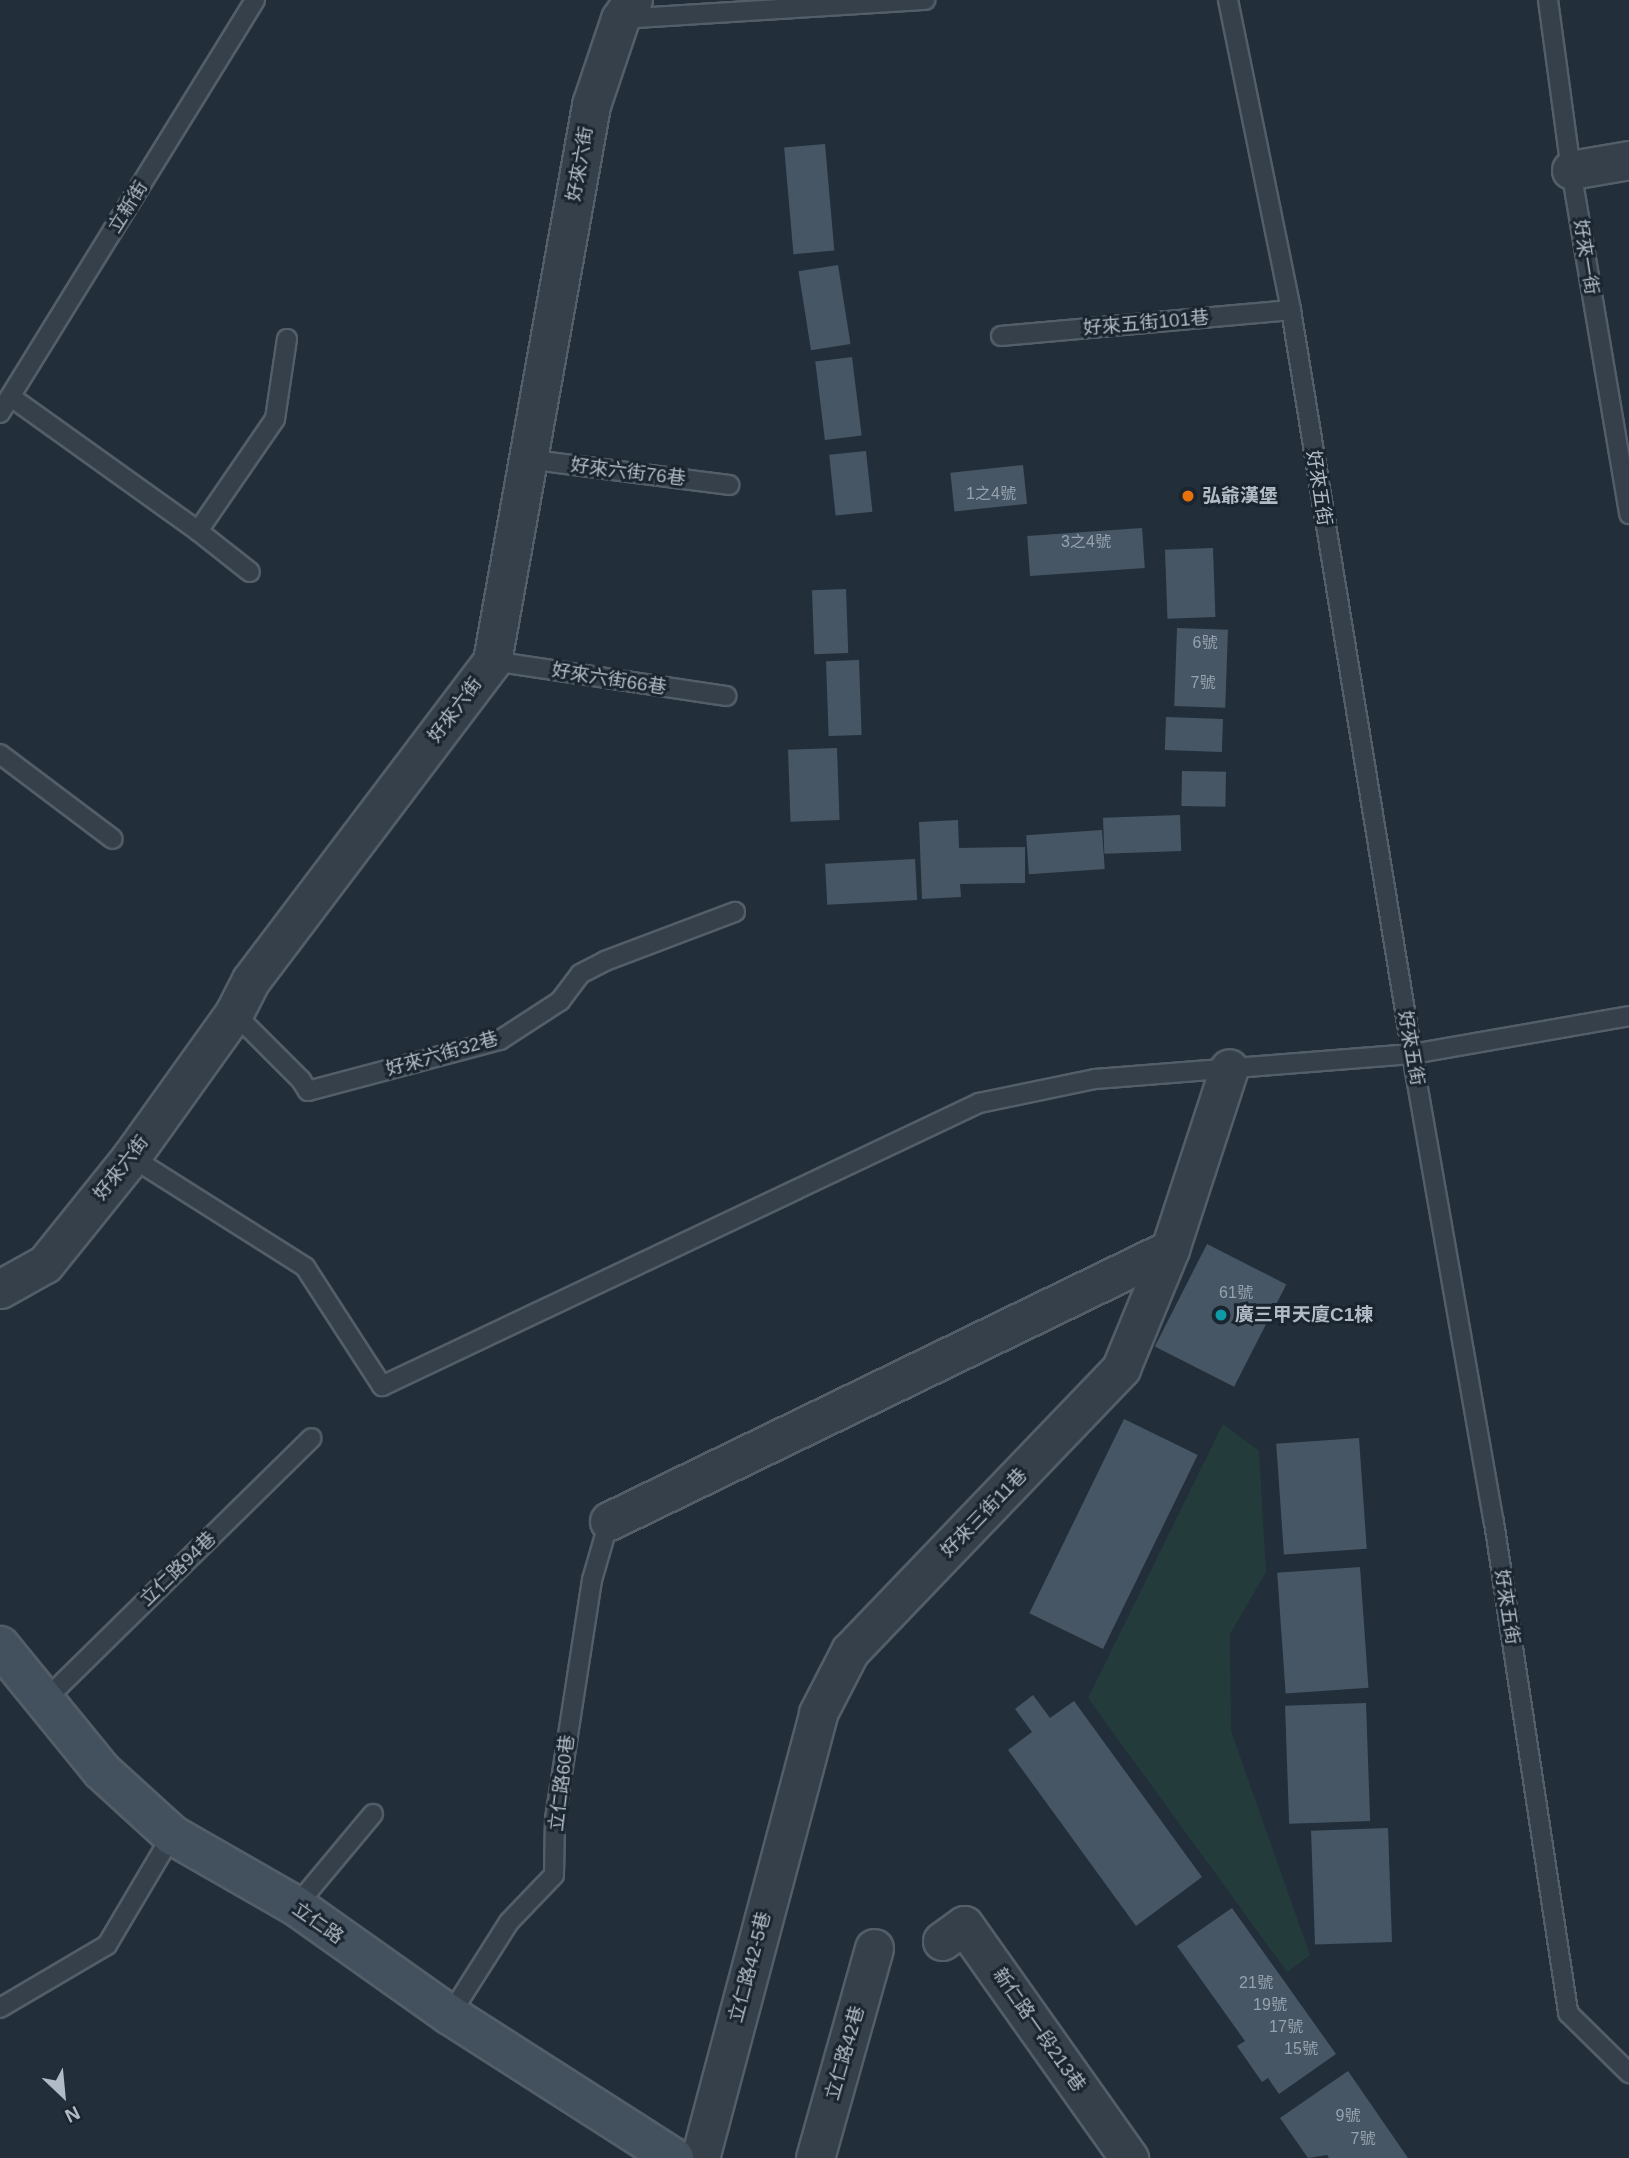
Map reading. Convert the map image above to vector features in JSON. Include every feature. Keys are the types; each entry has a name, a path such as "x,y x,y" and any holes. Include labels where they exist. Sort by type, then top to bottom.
{"street":[{"name":"好來六街","path":"0,1289 45,1264 131,1157 234,1013 251,980 492,661 591,105 627,10"},
{"path":"1572,170 1629,160"},
{"name":"好來三街11巷","path":"800,1776 818,1713 850,1651 1121,1368 1170,1250 1229,1068"},
{"path":"609,1521 1170,1250"},
{"name":"立仁路","path":"0,1646 102,1771 172,1835 296,1906 450,2015 674,2158"},
{"name":"立仁路42-5巷","path":"700,2158 800,1776"},
{"name":"新仁路一段213巷","path":"942,1941 964,1925 1129,2158"},
{"name":"立仁路42巷","path":"815,2158 874,1948"}],"lane":[{"name":"立新街","path":"0,413 255,0"},
{"path":"627,10 925,0"},
{"name":"好來五街","path":"1228,0 1292,310 1412,1054 1494,1522 1568,2013 1629,2073"},
{"name":"好來一街","path":"1548,0 1572,170 1629,514"},
{"name":"好來五街101巷","path":"1001,336 1292,310"},
{"path":"198,531 275,419 287,340"},
{"path":"11,397 198,531 250,572"},
{"name":"好來六街76巷","path":"526,459 729,485"},
{"name":"好來六街66巷","path":"492,661 726,696"},
{"path":"0,754 113,839"},
{"name":"好來六街32巷","path":"234,1013 301,1080 308,1091 500,1040 560,1001 580,974 735,912"},
{"path":"131,1157 305,1267 382,1386 979,1103 1096,1079 1412,1054 1629,1016"},
{"name":"立仁路94巷","path":"44,1701 312,1437"},
{"name":"立仁路60巷","path":"450,2015 509,1922 554,1875 555,1819 588,1607 609,1521"},
{"path":"296,1906 373,1814"},
{"path":"0,2008 107,1945 172,1835"}],"green space":[{"path":"1223,1424 1259,1451 1266,1572 1230,1634 1231,1731 1310,1955 1287,1972 1088,1698"}],"building":[{"path":"825,144 834,251 793,254 784,148"},
{"path":"838,265 851,344 811,350 798,271"},
{"path":"852,357 862,435 825,440 815,362"},
{"path":"866,451 872,512 836,516 829,455"},
{"path":"1023,465 1027,504 954,511 950,473"},
{"path":"1142,528 1145,568 1030,576 1027,536"},
{"path":"1213,548 1215,617 1167,619 1165,550"},
{"path":"846,589 848,653 814,654 812,590"},
{"path":"1177,628 1228,630 1225,708 1174,706"},
{"path":"859,660 862,735 829,736 826,661"},
{"path":"1166,717 1223,719 1222,752 1165,750"},
{"path":"837,748 840,820 791,822 788,750"},
{"path":"1182,771 1226,772 1225,807 1181,806"},
{"path":"1180,815 1181,851 1104,854 1103,818"},
{"path":"958,820 959,848 1025,847 1025,883 960,884 961,897 922,899 919,822"},
{"path":"1102,830 1105,869 1029,874 1026,835"},
{"path":"915,859 917,900 827,905 825,864"},
{"name":"廣三甲天廈C1棟","path":"1207,1244 1286,1284 1234,1387 1155,1346"},
{"path":"1124,1419 1198,1455 1103,1649 1029,1613"},
{"path":"1359,1438 1367,1549 1284,1555 1276,1444"},
{"path":"1360,1567 1368,1688 1286,1693 1277,1573"},
{"path":"1033,1695 1050,1718 1074,1701 1202,1877 1136,1926 1008,1750 1032,1732 1015,1709"},
{"path":"1366,1703 1370,1821 1289,1824 1285,1706"},
{"path":"1388,1828 1392,1942 1315,1945 1311,1831"},
{"path":"1232,1908 1336,2054 1279,2094 1268,2078 1262,2082 1237,2046 1245,2041 1177,1946"},
{"path":"1348,2071 1408,2158 1329,2158 1327,2155 1308,2158 1280,2118"}],"place":[{"name":"弘爺漢堡","path":"1188,496"},
{"name":"廣三甲天廈C1棟","path":"1221,1315"}]}
